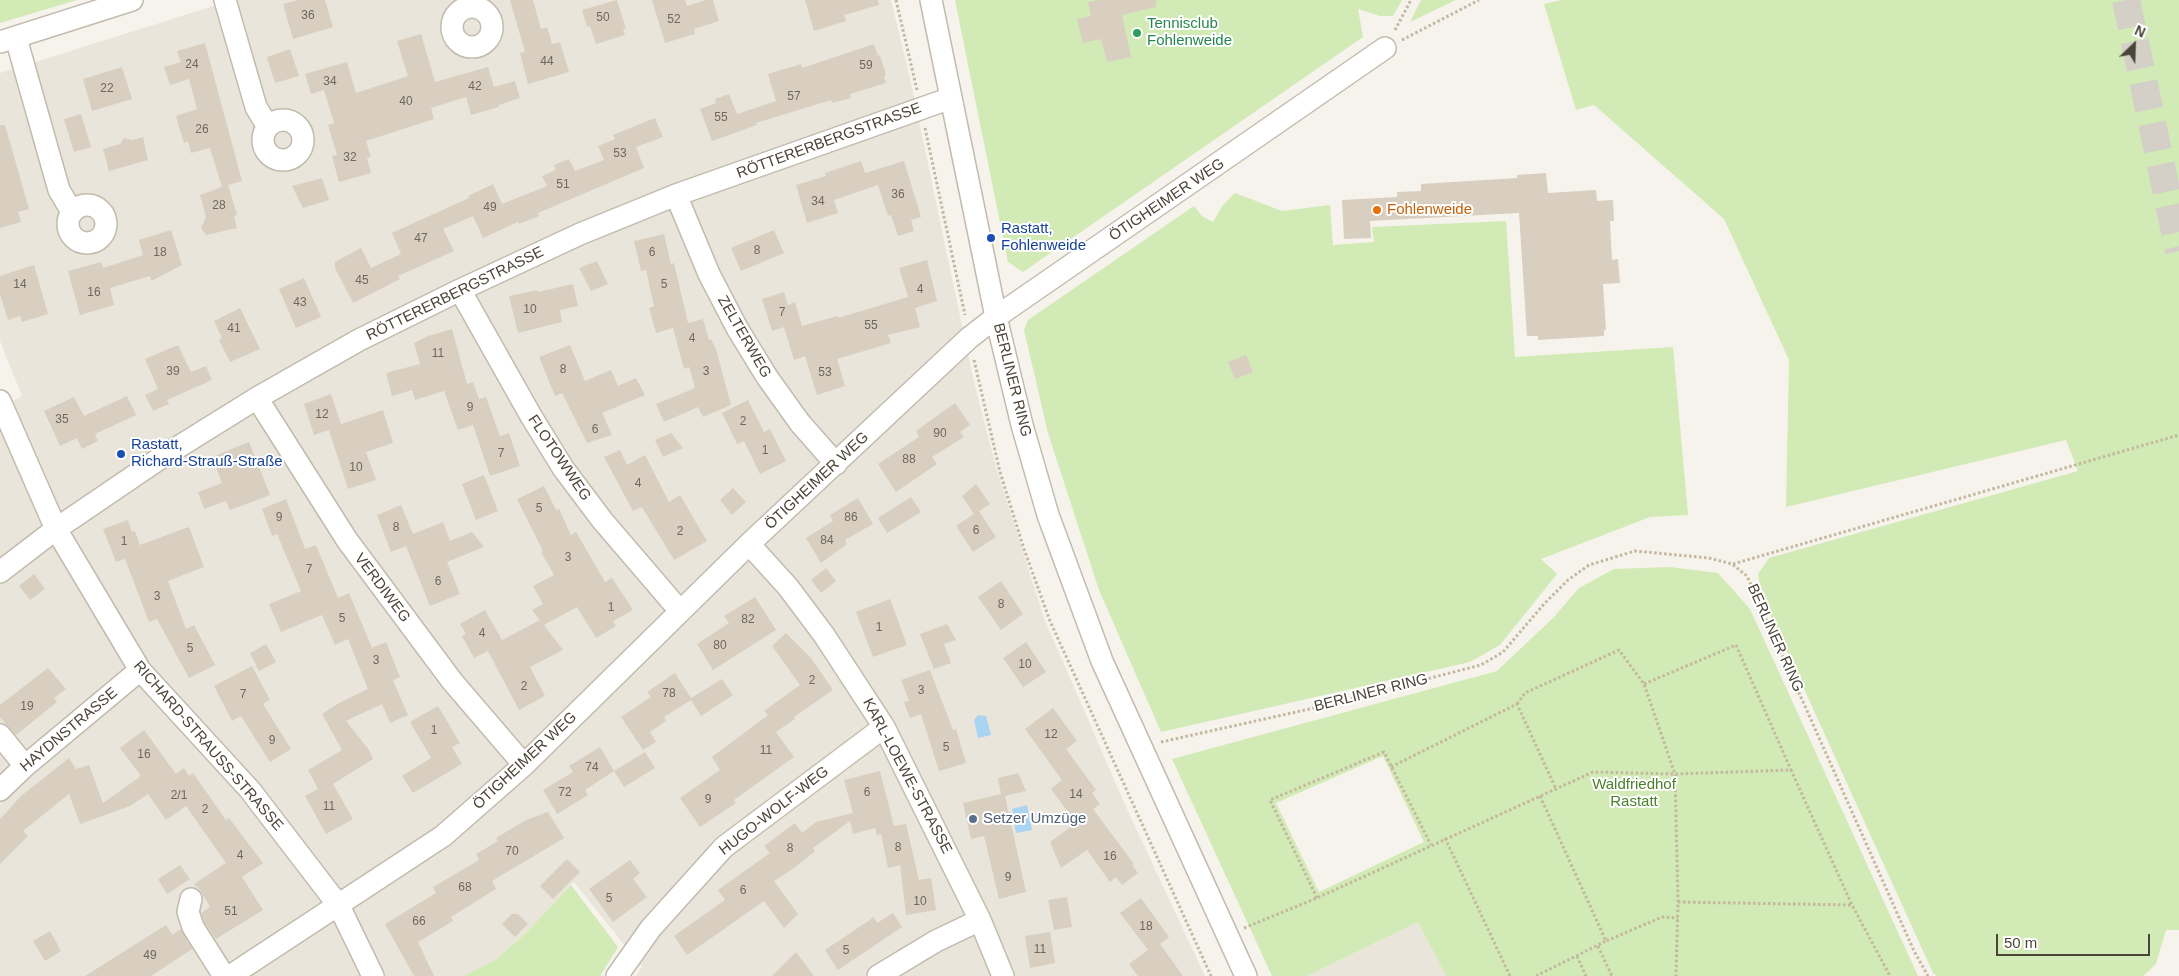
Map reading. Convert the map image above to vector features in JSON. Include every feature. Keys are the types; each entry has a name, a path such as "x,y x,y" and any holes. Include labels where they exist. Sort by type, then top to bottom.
{"street":[{"path":"72,212 58,190 8,40 132,0"},
{"path":"225,0 256,107 268,127"},
{"name":"BERLINER RING","path":"931,0 996,317 1022,425 1048,515 1102,661 1246,976"},
{"name":"ÖTIGHEIMER WEG","path":"230,976 443,836 524,765 749,544 836,464 921,381 996,317 1385,48"},
{"name":"RÖTTERERBERGSTRASSE","path":"0,572 56,529 159,459 257,398 359,340 580,234 676,196 951,98"},
{"name":"ZELTERWEG","path":"676,196 709,274 736,328 767,377 800,423 836,464"},
{"name":"FLOTOWWEG","path":"460,290 531,416 563,468 602,520 680,611"},
{"name":"VERDIWEG","path":"257,398 347,540 452,681 524,765"},
{"name":"RICHARD-STRAUSS-STRASSE","path":"0,401 56,529 140,670 250,790 339,906 373,976"},
{"name":"KARL-LOEWE-STRASSE","path":"749,544 788,588 824,635 884,727 980,920 1003,976"},
{"name":"HAYDNSTRASSE","path":"0,790 25,766 140,670"},
{"name":"HUGO-WOLF-WEG","path":"617,976 651,928 724,847 884,727"},
{"path":"0,735 25,766"},
{"path":"191,899 188,912 193,927 224,976"},
{"path":"878,976 936,941 980,920"}],"path":[{"path":"1385,48 1411,0"},
{"path":"1385,48 1479,0"},
{"path":"1732,564 2179,435"},
{"name":"BERLINER RING","path":"1141,747 1314,708 1481,665 1503,652 1550,598 1568,580 1589,565 1635,551 1709,558 1732,564 1747,576 1914,951 1928,976"},
{"path":"1644,684 1736,645 1852,905 1890,976"},
{"path":"1391,767 1517,704 1525,693 1619,650 1644,684 1675,774 1678,902 1676,976"},
{"path":"1517,704 1556,789"},
{"path":"1317,898 1270,800 1384,752 1431,845"},
{"path":"1228,935 1317,898 1592,772 1675,774 1791,770"},
{"path":"1540,796 1606,941"},
{"path":"1445,838 1510,976"},
{"path":"1678,902 1852,905"},
{"path":"1536,976 1606,941 1662,917 1678,918"},
{"path":"1598,946 1612,976"},
{"path":"1577,956 1586,976"}],"shaded area":[{"path":"233,0 891,0 911,83 973,378 996,467 1044,618 1126,807 1205,976 636,976 642,967 574,882 527,932 495,960 464,976 0,976 0,408 22,396 0,341 0,73"},
{"path":"1418,922 1446,976 1307,976"}],"green space":[{"path":"0,0 77,0 0,23"},
{"path":"955,0 1402,0 1393,16 1380,16 1358,9 1363,37 1023,272 1008,262"},
{"path":"1421,0 1456,0 1410,22"},
{"path":"1561,0 2179,0 2179,930 2166,930 2156,964 2143,976 1937,976 1933,973 1761,594 1758,574 1769,558 2078,471 2066,440 1786,507 1789,360 1724,219 1594,105 1576,110 1544,4"},
{"path":"1235,193 1282,211 1330,205 1333,245 1374,242 1372,227 1506,221 1515,357 1673,347 1688,515 1650,517 1541,559 1557,574 1500,645 1470,662 1161,732 1099,590 1048,433 1024,330 1028,320 1194,206 1202,216 1213,222 1223,205"},
{"name":"Waldfriedhof Rastatt","path":"1670,567 1718,573 1750,609 1918,976 1446,976 1418,922 1307,976 1272,976 1172,759 1497,671 1554,617 1579,588 1614,569","holes":["1383,756 1424,842 1319,892 1276,803"]},
{"path":"571,885 618,947 600,976 464,976 495,960 527,932"}],"water":[{"path":"978,715 986,716 991,735 978,738 974,720"},
{"path":"1027,805 1032,830 1016,833 1012,809"}],"building":[{"path":"298,0 325,0 333,27 293,39 283,4"},
{"path":"510,0 533,0 541,29 547,27 552,44 560,42 569,72 528,84 520,53 525,52"},
{"path":"617,0 626,29 623,29 625,35 596,44 590,26 587,27 582,10"},
{"path":"652,0 685,0 687,6 706,0 713,0 719,21 694,29 695,34 665,43"},
{"path":"805,0 878,0 879,5 844,15 846,21 814,31"},
{"path":"1098,0 1156,0 1156,7 1122,15 1131,57 1107,62 1101,39 1083,43 1077,19 1091,16 1088,2"},
{"path":"421,34 435,82 488,67 494,87 515,81 520,98 499,105 499,107 471,115 466,97 431,108 434,119 366,141 371,157 367,158 371,173 339,182 332,156 337,155 328,125 334,123 324,90 311,94 305,74 347,62 356,93 408,76 397,41"},
{"path":"205,43 242,181 228,185 237,215 234,216 237,228 206,235 201,228 206,217 200,195 222,187 210,148 191,153 188,141 184,143 179,127 176,116 197,109 189,79 170,85 164,67 181,62 177,51"},
{"path":"874,44 878,56 880,55 886,75 884,76 886,83 850,94 851,98 832,103 831,100 756,123 757,125 712,141 700,109 716,103 715,99 729,94 737,114 776,101 768,74 801,64 802,68"},
{"path":"290,49 299,76 275,83 267,57"},
{"path":"122,67 132,99 92,111 83,79"},
{"path":"81,114 91,147 74,152 64,119"},
{"path":"655,118 663,137 636,147 644,168 538,213 539,216 519,224 518,222 483,238 473,216 443,229 454,251 398,276 400,279 353,303 335,268 335,262 361,248 371,268 401,254 392,233 469,198 468,196 493,184 502,204 547,186 542,176 556,170 554,165 569,159 575,171 604,160 598,146 615,139 613,135"},
{"path":"0,125 5,125 29,209 18,212 21,222 0,228"},
{"path":"143,137 148,160 109,171 103,149 120,144 124,138 133,140"},
{"path":"861,161 865,173 904,161 921,217 911,220 914,231 898,236 891,215 888,216 878,185 834,200 838,213 807,223 796,185 826,176 825,173"},
{"path":"1546,173 1548,193 1596,190 1597,201 1613,200 1614,221 1610,221 1612,260 1618,259 1620,283 1603,284 1606,330 1604,330 1604,336 1538,340 1538,336 1527,336 1519,213 1370,221 1371,238 1344,239 1342,200 1397,197 1397,192 1421,191 1421,184 1517,178 1517,175"},
{"path":"322,178 329,200 303,208 292,186"},
{"path":"171,230 182,265 151,281 150,276 110,288 114,305 80,315 68,271 101,262 103,268 143,255 139,240"},
{"path":"774,230 784,253 741,271 731,248"},
{"path":"664,234 671,264 674,263 688,323 703,319 709,340 711,339 716,349 731,405 703,417 698,407 664,422 656,404 695,388 689,367 684,369 673,328 656,333 649,308 654,306 646,270 641,271 634,241"},
{"path":"927,260 937,301 915,308 920,327 888,335 891,343 837,359 845,386 817,395 805,356 794,360 784,327 772,331 762,299 784,292 788,305 795,302 802,326 837,316 838,318 908,297 899,268"},
{"path":"597,261 608,284 591,291 579,268"},
{"path":"34,265 48,314 22,322 20,316 8,320 0,294 0,276"},
{"path":"304,278 321,317 296,328 279,289"},
{"path":"573,284 578,306 560,310 562,322 518,333 509,296"},
{"path":"240,308 260,349 230,362 219,340 222,338 214,321"},
{"path":"452,329 467,384 473,382 479,399 486,397 500,436 509,433 520,466 490,476 473,425 458,430 444,391 415,400 412,390 392,396 386,373 420,364 414,343 428,336"},
{"path":"178,345 191,372 206,366 212,380 167,400 169,404 153,411 145,395 158,389 145,359"},
{"path":"570,345 585,381 611,370 618,386 636,378 645,395 602,413 612,435 587,443 562,393 555,396 539,357"},
{"path":"1246,355 1253,372 1235,379 1228,362"},
{"path":"331,394 341,424 383,410 393,443 366,452 376,480 348,489 329,430 314,435 304,404"},
{"path":"127,396 136,415 95,434 98,441 82,449 77,438 60,446 44,411 74,397 84,416"},
{"path":"748,400 764,432 770,429 786,461 760,474 744,441 737,444 722,413"},
{"path":"955,403 970,425 960,432 964,437 932,457 937,464 896,492 878,464 919,437 916,431"},
{"path":"671,433 683,448 663,457 655,440"},
{"path":"249,442 270,495 230,510 226,501 204,509 198,492 222,483 212,457"},
{"path":"620,450 627,465 645,455 669,502 680,495 707,541 674,560 642,507 633,511 604,457"},
{"path":"484,475 498,511 476,520 462,484"},
{"path":"976,484 990,504 979,511 996,537 973,552 956,526 974,514 962,496"},
{"path":"544,486 556,510 559,509 571,535 576,532 605,582 612,578 633,610 613,621 616,626 596,638 577,607 544,625 532,610 543,604 533,586 554,575 541,552 543,551 517,499"},
{"path":"733,488 746,502 732,515 720,500"},
{"path":"911,497 921,512 887,533 878,518"},
{"path":"858,498 873,524 845,540 847,544 821,563 806,538 833,521 830,515"},
{"path":"286,499 305,549 316,545 338,598 349,593 372,648 386,642 400,677 393,680 408,715 390,723 382,704 346,721 369,750 373,759 333,784 353,819 326,834 305,796 318,789 308,770 342,750 322,714 339,703 368,689 348,639 335,645 322,615 281,632 269,604 301,591 277,534 272,536 262,509"},
{"path":"401,505 413,534 443,522 450,541 472,532 484,547 447,562 460,594 430,606 406,546 391,552 377,515"},
{"path":"128,520 132,532 135,531 140,545 189,527 204,567 168,581 186,629 194,625 215,665 189,678 157,619 149,622 125,559 116,562 103,529"},
{"path":"826,568 836,581 821,593 811,580"},
{"path":"34,574 45,589 30,600 19,586"},
{"path":"1001,581 1023,614 1001,630 978,597"},
{"path":"755,597 776,630 713,670 697,644 729,623 724,616"},
{"path":"890,599 907,645 873,657 856,612"},
{"path":"485,610 502,640 540,620 563,650 530,667 545,696 519,710 488,651 474,658 462,636 466,634 460,624"},
{"path":"947,624 956,640 944,644 951,663 934,669 920,634"},
{"path":"786,633 811,658 833,690 776,732 794,757 734,800 736,803 700,827 680,798 720,770 712,757 768,715 764,711 800,685 772,646"},
{"path":"1026,642 1046,672 1023,687 1003,658"},
{"path":"266,644 276,662 259,671 250,653"},
{"path":"252,666 270,700 263,704 291,749 270,762 241,716 232,721 214,686"},
{"path":"48,668 66,689 54,698 57,702 16,735 0,717 0,705"},
{"path":"930,670 953,730 956,729 966,763 939,771 921,714 910,718 904,702 909,701 901,680"},
{"path":"675,673 691,698 722,679 733,695 701,716 691,700 664,717 666,721 650,732 656,742 643,750 621,717 651,697 647,692"},
{"path":"438,706 460,743 452,747 462,764 413,793 402,776 431,758 410,722"},
{"path":"1053,708 1077,741 1066,749 1096,790 1092,793 1100,804 1093,809 1134,864 1132,865 1138,873 1122,885 1116,877 1110,882 1087,850 1061,868 1050,842 1076,823 1051,789 1062,780 1025,729"},
{"path":"144,730 176,774 184,768 189,776 193,773 226,820 229,818 263,863 242,877 263,910 216,939 204,922 201,913 210,907 194,884 226,863 186,806 166,820 148,794 130,806 80,824 69,794 23,831 28,836 0,864 0,819 21,796 69,758 76,769 89,765 103,803 141,776 120,748"},
{"path":"600,747 614,771 585,790 588,795 557,814 543,790 573,772 569,766"},
{"path":"645,752 655,768 624,787 614,771"},
{"path":"880,771 894,826 906,824 919,880 931,878 936,910 906,915 900,865 888,868 881,834 877,835 875,828 853,834 850,821 813,848 815,851 794,868 774,881 798,914 784,928 764,901 687,955 674,936 725,900 718,890 770,853 764,846 795,823 802,833 816,822 853,813 844,780"},
{"path":"1018,773 1026,791 1005,796 1026,892 999,899 984,836 971,839 963,803 1001,794 998,778"},
{"path":"548,812 564,838 492,881 496,889 451,917 453,921 418,942 434,976 414,976 385,924 436,893 433,887 479,860 476,854 498,841 496,838 526,820"},
{"path":"567,859 580,872 553,899 540,886"},
{"path":"630,860 640,873 633,879 647,897 613,922 589,889"},
{"path":"180,865 190,879 167,894 158,879"},
{"path":"1067,897 1072,927 1054,930 1048,900"},
{"path":"1141,898 1169,937 1160,944 1183,976 1138,976 1129,964 1148,950 1120,913"},
{"path":"893,913 902,927 838,970 825,950 874,917 877,923"},
{"path":"512,914 518,914 528,924 515,937 502,924"},
{"path":"166,925 172,935 181,929 192,949 151,976 85,976"},
{"path":"50,931 61,951 45,961 33,941"},
{"path":"1050,932 1055,963 1030,968 1025,936"},
{"path":"796,952 814,976 772,976"}],"tunnel":[{"path":"2126,0 2179,251"}],"place":[{"name":"Tennisclub Fohlenweide","path":"1137,33"},
{"name":"Fohlenweide","path":"1377,210"},
{"name":"Rastatt, Fohlenweide","path":"991,238"},
{"name":"Rastatt, Richard-Strauß-Straße","path":"121,454"},
{"name":"Setzer Umzüge","path":"973,819"}]}
